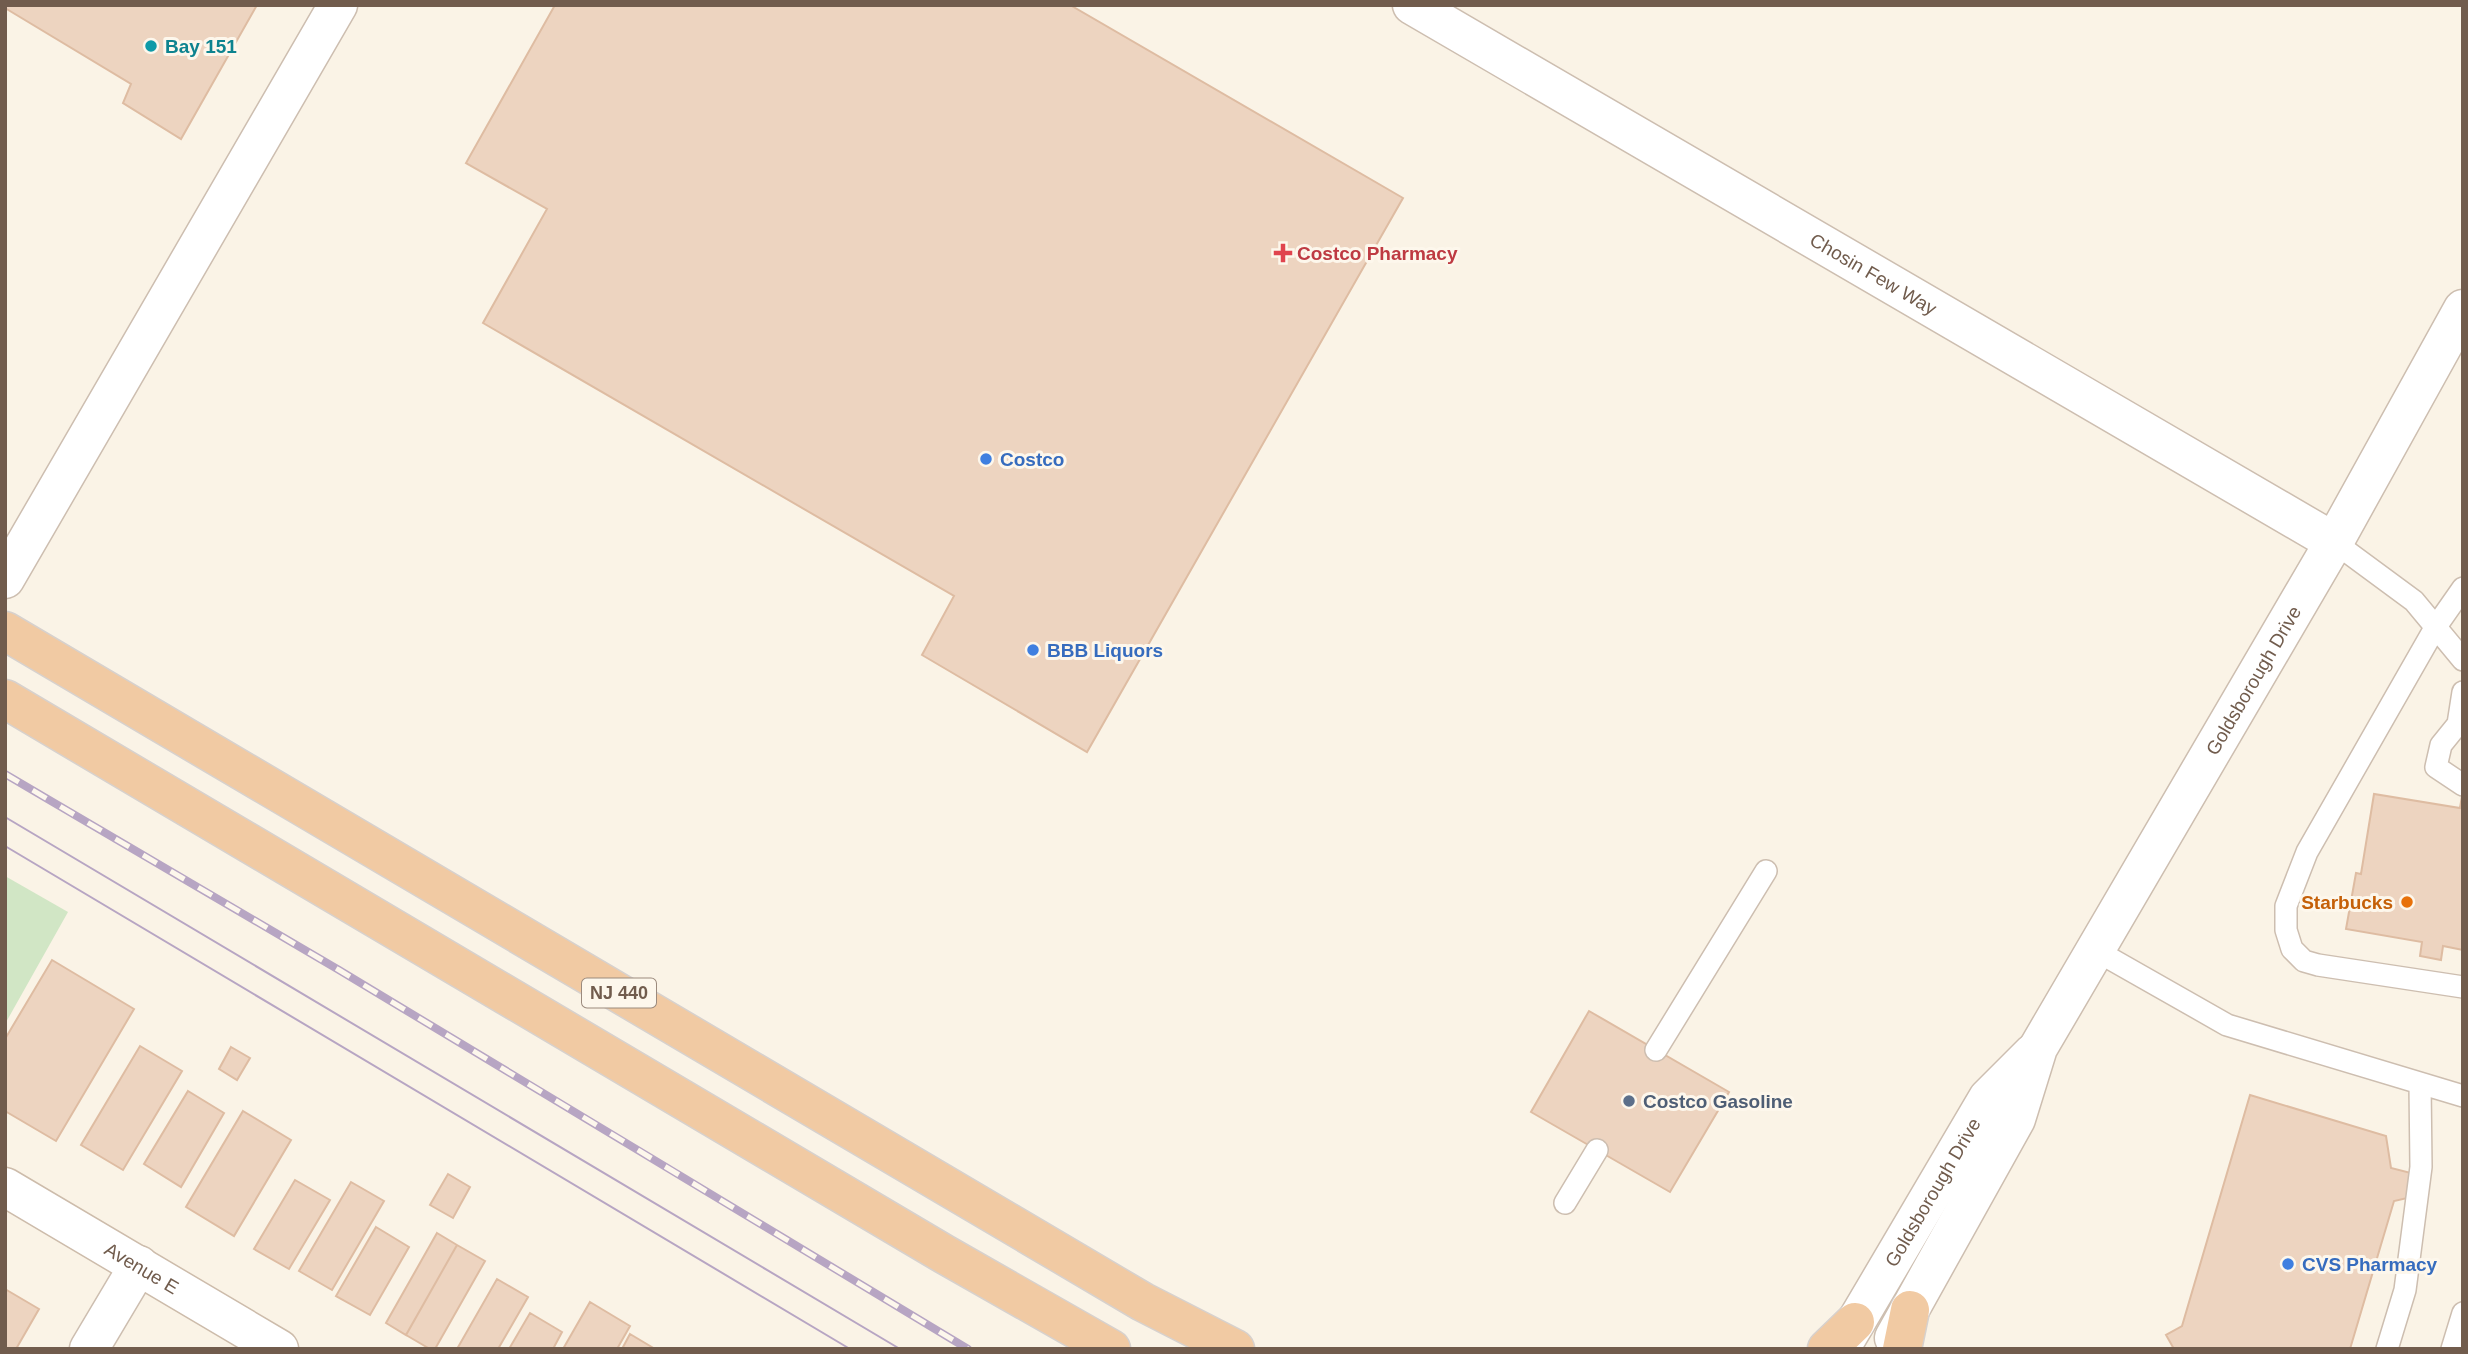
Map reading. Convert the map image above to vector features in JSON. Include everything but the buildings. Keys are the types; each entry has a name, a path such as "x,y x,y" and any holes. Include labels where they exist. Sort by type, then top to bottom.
{"highway":[{"name":"NJ 440","path":"5,631 1143,1302 1235,1349"},
{"name":"NJ 440","path":"5,699 944,1254 1111,1349"},
{"path":"1902,1349 1910,1310"},
{"path":"1827,1349 1848,1335"}],"street":[{"path":"5,579 338,5"},
{"name":"Chosin Few Way","path":"1412,5 2334,542"},
{"name":"Goldsborough Drive","path":"1889,1349 2016,1119 2038,1048 2457,329"},
{"name":"Goldsborough Drive","path":"1848,1335 1988,1098 2038,1048"},
{"name":"Avenue E","path":"5,1186 279,1349"},
{"path":"89,1349 139,1265"}],"lane":[{"path":"2334,542 2414,601 2463,660"},
{"path":"2463,588 2435,628 2307,852 2287,906 2286,930 2292,949 2304,961 2463,987"},
{"path":"2463,692 2458,723 2441,744 2436,766 2463,785"},
{"path":"1656,1050 1766,871"},
{"path":"2095,950 2227,1025 2463,1096"},
{"path":"2387,1349 2405,1290 2421,1167 2420,1084"},
{"path":"1565,1203 1597,1150"},
{"path":"2452,1349 2463,1313"}],"green space":[{"path":"5,876 68,912 5,1024"}],"tram line":[{"path":"5,817 900,1349"},
{"path":"5,846 850,1349"}],"railway":[{"path":"5,774 339,970 968,1349"}],"place":[{"name":"Bay 151","path":"151,46"},
{"name":"Costco Pharmacy","path":"1283,253"},
{"name":"Costco","path":"986,459"},
{"name":"BBB Liquors","path":"1033,650"},
{"name":"Starbucks","path":"2407,902"},
{"name":"Costco Gasoline","path":"1629,1101"},
{"name":"CVS Pharmacy","path":"2288,1264"}]}
